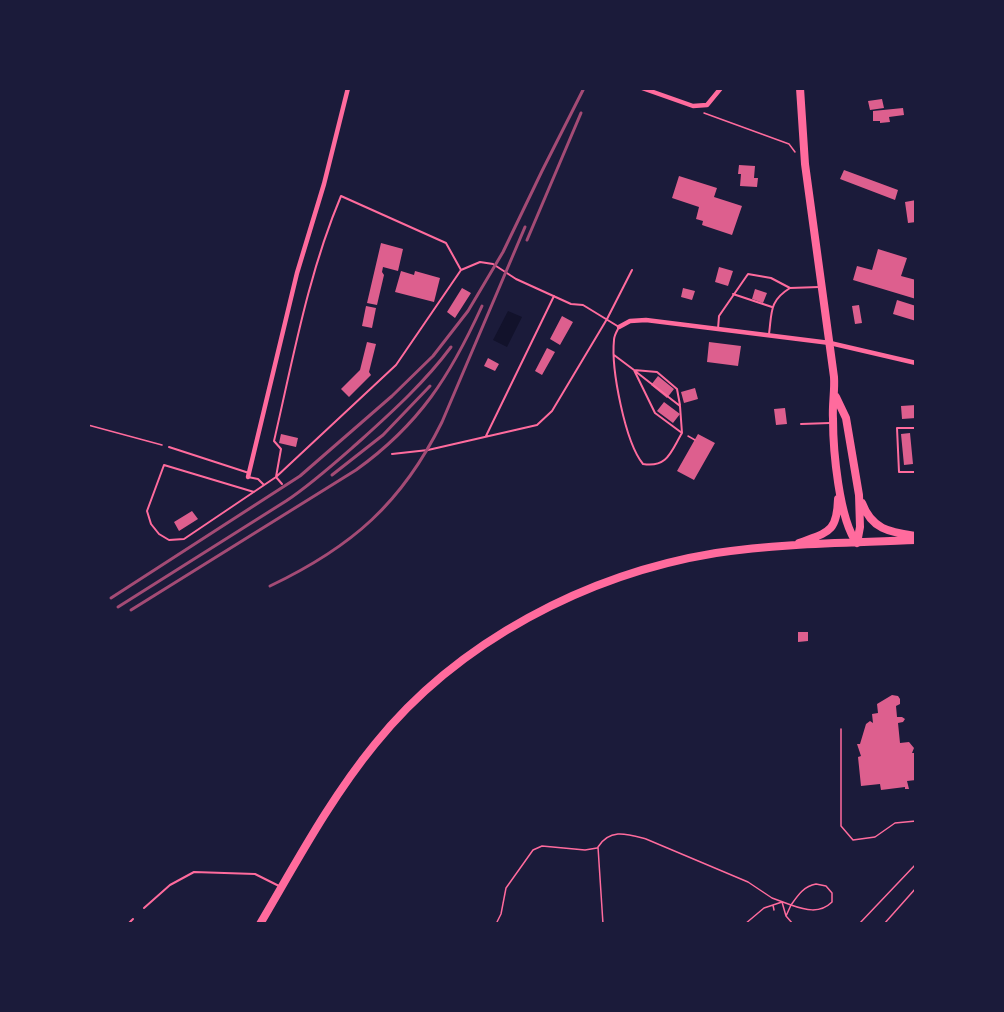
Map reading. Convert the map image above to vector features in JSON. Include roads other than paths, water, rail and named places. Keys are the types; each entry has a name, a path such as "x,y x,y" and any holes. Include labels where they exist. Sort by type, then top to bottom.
{"main road":[{"path":"800,88 805,164 830,344 835,396 833,423 839,489 847,526 857,543"},
{"path":"835,396 846,418 859,495 860,527 857,543"},
{"path":"793,545 832,528 837,516 839,489"},
{"path":"859,495 868,517 879,526 915,538"},
{"path":"260,924 326,813 373,746 428,689 481,648 518,624 590,589 669,563 709,555 793,545 915,538"}],"street":[{"path":"249,475 297,273 324,184 348,88"},
{"path":"642,88 693,106 707,105 721,88"},
{"path":"620,327 630,321 646,320 830,344 915,363"}],"lane":[{"path":"276,477 281,449 274,441 308,294 327,228 341,196 446,243 461,270"},
{"path":"254,492 164,465 147,511 151,524 159,534 169,540 184,539 254,492 276,477 396,365 461,270 480,262 493,264 516,279 571,304 583,305 620,327 614,338 614,356 623,418 637,457 643,464 653,466 661,464 668,457 682,433 677,389 657,372 634,370"},
{"path":"392,454 428,450 537,425 552,411 607,319 632,270"},
{"path":"718,330 719,316 748,274 771,278 790,288"},
{"path":"769,337 772,308 778,295 790,288 822,287"},
{"path":"733,294 772,308"},
{"path":"485,438 554,296"},
{"path":"614,356 680,406"},
{"path":"634,370 655,413 682,433"},
{"path":"801,424 833,423"},
{"path":"915,428 897,428 900,472 915,472"},
{"path":"169,447 249,475 264,485"},
{"path":"276,477 282,484"},
{"path":"144,908 170,885 194,872 255,874 282,887"},
{"path":"128,924 133,919"}],"railway":[{"path":"111,598 300,476 392,396 433,356 468,311 503,252 584,88"},
{"path":"527,240 581,113"},
{"path":"270,586 326,555 350,538 372,520 410,476 442,422 525,227"},
{"path":"131,610 356,470 378,453 416,416 431,397 458,355 482,306"},
{"path":"118,607 306,487 397,407 451,347"},
{"path":"332,475 383,435 430,386"}]}
